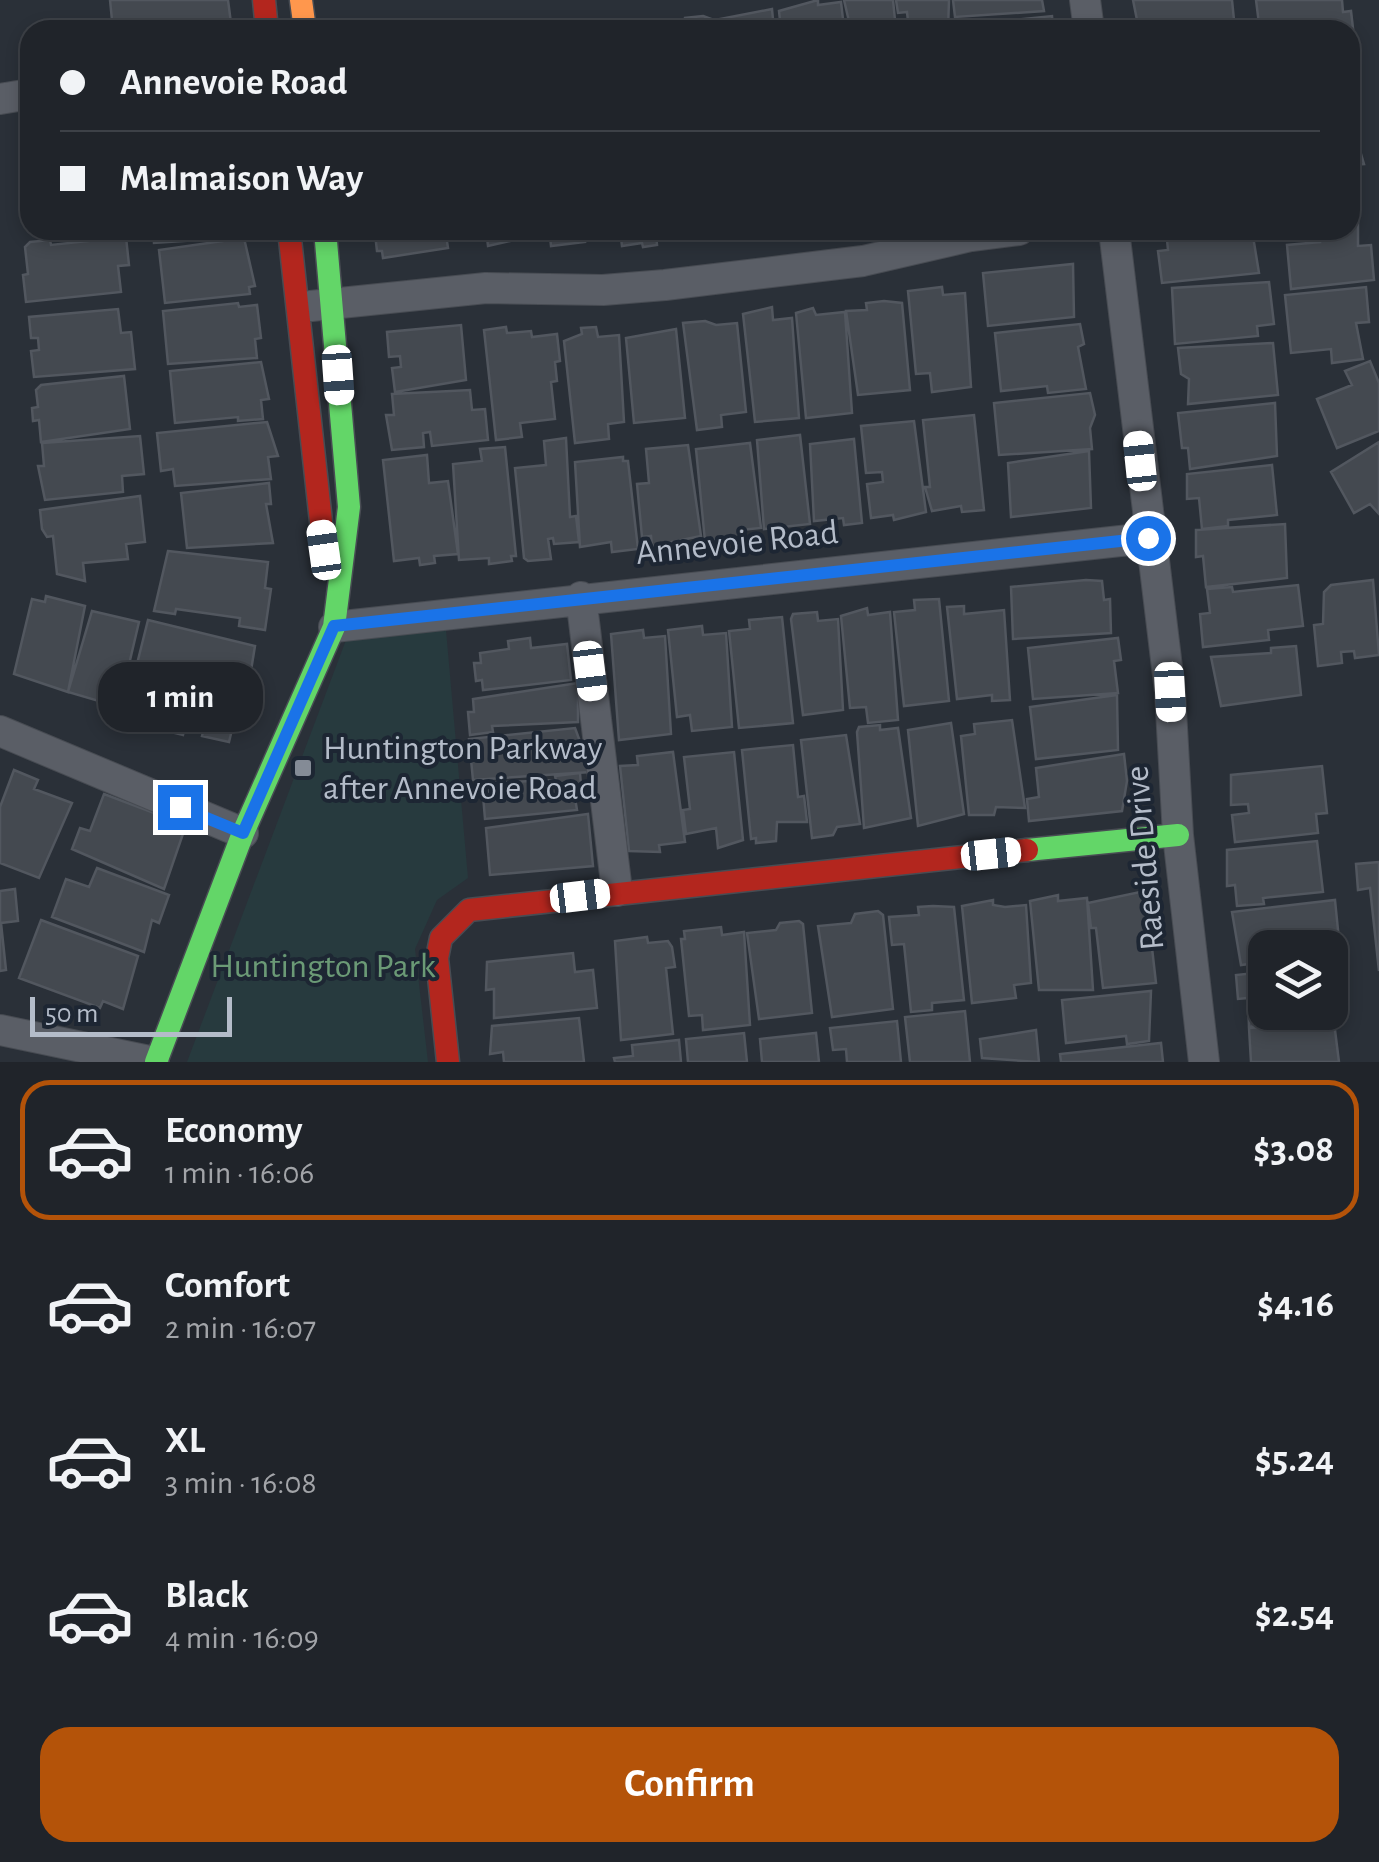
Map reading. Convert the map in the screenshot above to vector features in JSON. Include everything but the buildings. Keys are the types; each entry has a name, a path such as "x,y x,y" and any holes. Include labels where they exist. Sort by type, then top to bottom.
{"street":[{"path":"291,240 334,626"},
{"path":"0,1030 155,1062 243,833 334,626 348,507 326,240"},
{"path":"298,308 486,288 602,290 682,283 863,261 969,240"},
{"name":"Raeside Drive","path":"1115,240 1148,538 1170,692 1178,835 1204,1062"},
{"name":"Annevoie Road","path":"334,626 1148,538"},
{"path":"581,598 617,891"},
{"path":"0,732 243,833"},
{"path":"448,1062 437,958 440,938 468,910 617,891 1178,835"}],"green space":[{"name":"Huntington Park","path":"446,630 468,878 437,900 415,949 428,1062 187,1062 346,640"}],"traffic: fast":[{"path":"156,1062 243,833 334,627 349,507 326,240"},
{"path":"1027,850 1178,835"}],"traffic: slow":[{"path":"301,0 304,20"}],"traffic: jam":[{"path":"264,0 266,20"},
{"path":"290,240 326,567"},
{"path":"448,1062 437,958 441,938 469,910 1027,850"}],"place":[{"name":"Huntington Parkway after Annevoie Road","path":"303,768"}],"route":[{"path":"180,807 243,833 334,626 1148,538"}]}
